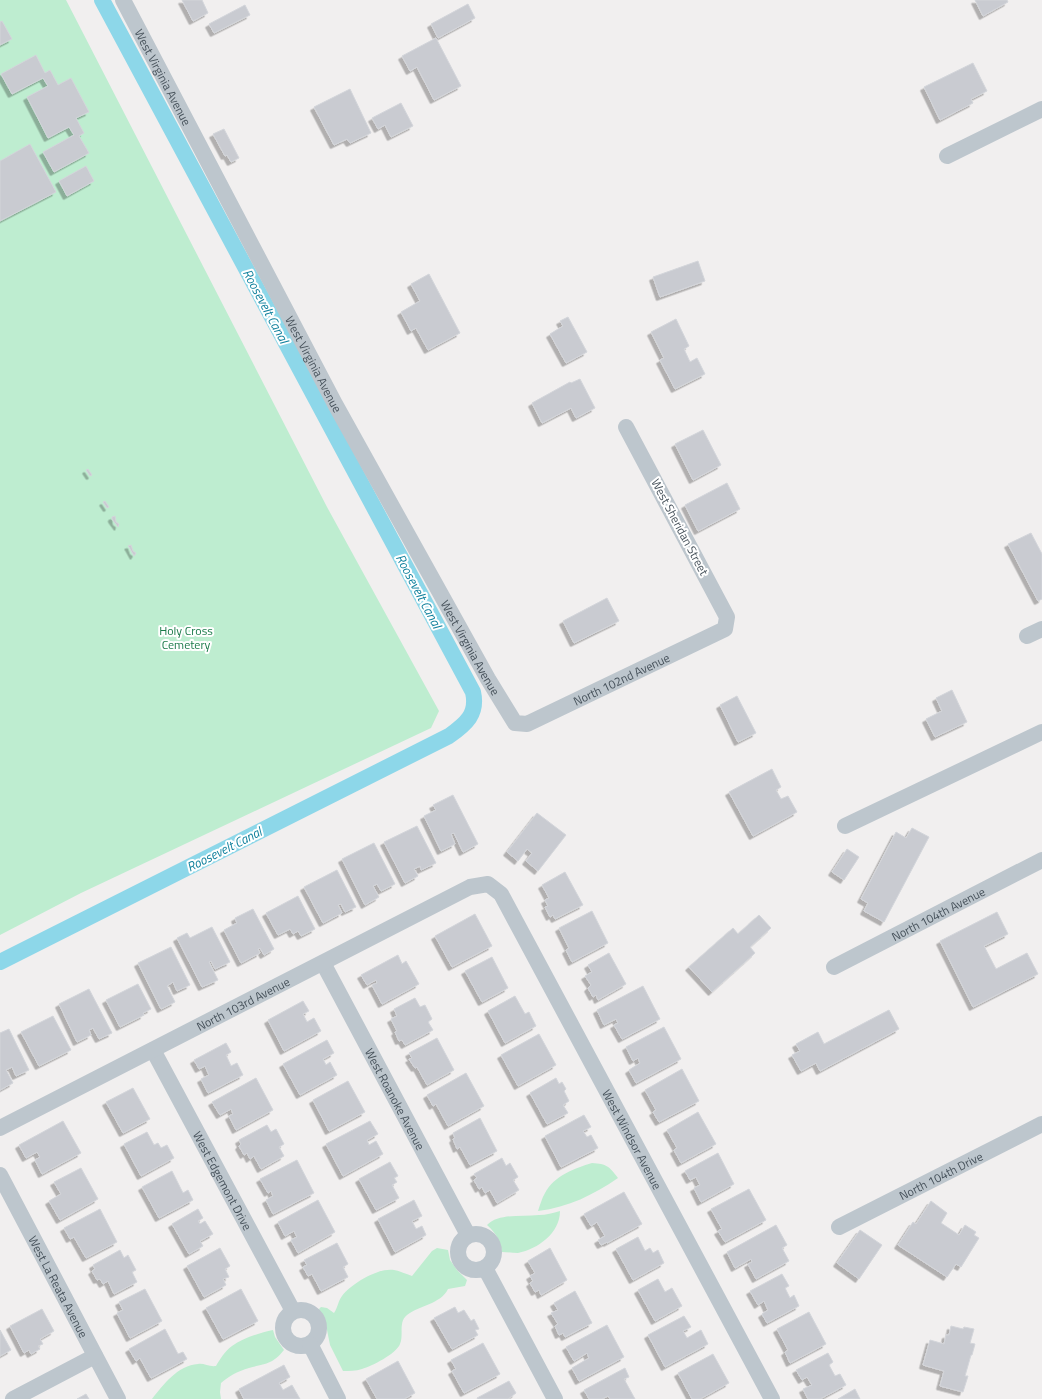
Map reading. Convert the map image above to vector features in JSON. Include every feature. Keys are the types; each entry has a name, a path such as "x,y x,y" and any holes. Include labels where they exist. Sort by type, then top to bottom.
{"street":[{"name":"West Virginia Avenue","path":"122,0 335,404 488,680 515,723"},
{"path":"947,156 1042,109"},
{"name":"West Sheridan Street","path":"626,427 728,617 725,629"},
{"name":"North 102nd Avenue","path":"515,723 528,724 725,629"},
{"path":"1027,636 1042,629"},
{"path":"845,826 1042,732"},
{"name":"North 104th Avenue","path":"834,967 1042,860"},
{"name":"North 103rd Avenue","path":"0,1128 470,887 488,884"},
{"name":"West Windsor Avenue","path":"488,884 501,894 772,1399"},
{"name":"West Roanoke Avenue","path":"322,963 468,1235"},
{"name":"West Edgemont Drive","path":"153,1050 293,1311"},
{"name":"North 104th Drive","path":"839,1227 1042,1124"},
{"name":"West La Reata Avenue","path":"0,1175 118,1399"},
{"path":"474,1233 486,1236 490,1240 494,1252 493,1258 485,1268 480,1270 468,1268 460,1260 457,1249 463,1238 474,1233"},
{"path":"485,1268 555,1399"},
{"path":"293,1311 308,1311 317,1319 319,1323 319,1331 314,1341 310,1344 303,1346 292,1344 284,1334 282,1327 284,1321 293,1311"},
{"path":"310,1344 338,1399"},
{"path":"13,1399 95,1356"}],"green space":[{"name":"Holy Cross Cemetery","path":"0,0 66,0 327,507 439,711 431,728 81,893 0,935"},
{"path":"592,1163 607,1166 618,1178 599,1190 580,1199 560,1207 538,1211 544,1195 549,1187 559,1177 579,1167"},
{"path":"560,1211 556,1226 546,1239 533,1248 518,1253 502,1252 497,1237 487,1225 492,1221 504,1217 544,1215"},
{"path":"437,1248 448,1250 450,1260 467,1280 465,1286 448,1289 440,1298 407,1315 404,1318 402,1325 400,1344 398,1348 389,1356 362,1369 355,1371 343,1371 330,1345 325,1320 319,1309 321,1307 327,1308 334,1313 346,1291 366,1277 381,1271 394,1270 412,1276 432,1251"},
{"path":"273,1330 275,1337 284,1350 272,1361 241,1371 224,1380 221,1383 221,1399 152,1399 172,1377 184,1368 191,1365 200,1364 216,1366 229,1348 236,1343 251,1336"}],"building":[{"path":"182,0 202,0 208,13 193,21"},
{"path":"975,0 1007,0 1008,2 983,16"},
{"path":"468,4 475,18 438,38 431,24"},
{"path":"245,5 250,15 214,33 209,24"},
{"path":"2,21 12,39 0,45 0,22"},
{"path":"436,38 461,86 434,100 417,67 410,71 402,56"},
{"path":"36,55 45,73 50,70 58,85 71,78 89,112 76,118 84,133 79,136 89,153 54,172 43,152 74,135 69,127 48,138 27,97 48,86 43,78 12,94 1,74"},
{"path":"973,63 987,91 971,99 973,103 940,120 924,87"},
{"path":"350,89 371,133 350,143 347,139 334,145 314,107"},
{"path":"401,103 413,126 391,137 385,125 378,129 372,118"},
{"path":"224,129 239,158 231,162 227,155 225,156 213,134"},
{"path":"30,144 56,192 0,221 0,161"},
{"path":"86,166 94,181 67,196 59,181"},
{"path":"698,261 705,281 660,297 653,277"},
{"path":"429,274 460,333 428,350 416,328 411,331 401,312 420,301 411,284"},
{"path":"568,317 587,352 566,363 550,334 563,326 560,321"},
{"path":"676,319 689,346 684,349 690,362 697,358 705,374 675,389 660,360 664,358 651,332"},
{"path":"580,379 595,408 576,418 571,408 542,423 532,403 570,382 571,383"},
{"path":"703,430 721,465 693,480 675,444"},
{"path":"88,469 92,475 90,476 86,470"},
{"path":"727,483 740,509 698,531 685,505"},
{"path":"105,501 109,507 107,508 103,502"},
{"path":"115,516 116,522 119,524 118,527 112,519 112,517"},
{"path":"1031,533 1042,554 1042,599 1038,601 1008,544"},
{"path":"131,545 133,551 136,553 134,556 128,546"},
{"path":"607,598 619,621 574,643 563,621"},
{"path":"952,690 967,722 935,737 926,719 942,711 936,698"},
{"path":"737,696 756,733 738,742 720,705"},
{"path":"772,769 781,787 776,790 781,799 788,796 797,812 753,836 729,792"},
{"path":"453,795 478,844 463,852 454,833 451,834 455,844 441,851 424,816 436,810 433,805"},
{"path":"537,813 566,835 538,871 526,861 532,853 527,849 518,861 507,852"},
{"path":"417,826 436,863 421,870 420,866 414,869 418,876 405,883 384,842"},
{"path":"912,828 929,837 884,922 864,911 868,903 861,899 896,832 906,838"},
{"path":"374,843 395,884 381,891 377,884 373,886 379,897 365,905 342,859"},
{"path":"847,849 859,857 844,880 832,872"},
{"path":"337,870 356,907 345,912 341,904 338,905 342,913 323,923 304,887"},
{"path":"565,872 583,905 555,919 553,915 550,917 545,907 548,906 545,900 549,898 542,885"},
{"path":"298,896 315,929 301,936 298,931 293,934 290,929 278,935 266,913"},
{"path":"253,909 274,949 264,955 260,948 258,949 260,953 241,963 224,930 237,923 235,918"},
{"path":"592,911 608,943 572,962 566,950 569,948 559,928"},
{"path":"997,912 1008,934 984,946 996,969 1027,953 1038,974 973,1007 940,941"},
{"path":"475,914 492,946 452,967 435,936"},
{"path":"759,915 771,928 750,947 755,953 712,992 689,967 733,928 738,934"},
{"path":"212,927 230,962 215,969 211,961 209,962 218,980 202,987 177,938 187,933 190,938"},
{"path":"171,947 190,985 177,991 173,982 167,986 175,1002 161,1009 138,963"},
{"path":"609,953 626,984 598,1000 596,995 593,997 588,988 591,985 585,976 592,972 588,965"},
{"path":"398,955 402,964 406,961 419,984 382,1004 372,985 377,983 376,980 367,985 361,975"},
{"path":"492,957 508,988 482,1002 465,971"},
{"path":"138,984 151,1009 143,1013 144,1015 120,1027 106,1000"},
{"path":"643,986 660,1019 622,1039 614,1025 618,1023 616,1019 604,1025 597,1010"},
{"path":"89,989 112,1033 99,1039 93,1028 89,1030 91,1035 77,1042 59,1004"},
{"path":"515,996 525,1014 529,1012 536,1026 505,1043 488,1011"},
{"path":"415,998 420,1007 425,1005 432,1019 428,1022 433,1030 405,1045 402,1040 399,1041 395,1032 397,1031 391,1019 397,1016 394,1009"},
{"path":"303,1001 309,1011 303,1014 307,1022 314,1018 321,1031 284,1051 268,1020"},
{"path":"889,1010 899,1029 820,1071 816,1063 801,1071 792,1055 800,1051 796,1044 818,1032 824,1044"},
{"path":"53,1016 71,1050 39,1066 21,1032"},
{"path":"664,1027 681,1059 636,1083 629,1070 640,1063 638,1058 633,1061 626,1047"},
{"path":"9,1029 29,1070 16,1076 12,1067 6,1070 13,1083 0,1090 0,1033"},
{"path":"539,1034 556,1065 518,1086 501,1055"},
{"path":"437,1038 454,1070 427,1085 417,1067 415,1068 409,1059 412,1058 409,1053"},
{"path":"327,1040 334,1053 323,1059 326,1065 330,1062 337,1075 300,1095 283,1064"},
{"path":"226,1043 231,1052 226,1055 231,1066 237,1063 243,1075 208,1093 201,1079 209,1075 205,1066 199,1069 194,1060"},
{"path":"682,1069 699,1101 659,1122 653,1112 656,1110 645,1090"},
{"path":"466,1073 484,1106 448,1126 436,1104 433,1106 427,1095"},
{"path":"256,1078 273,1110 236,1130 229,1116 233,1114 231,1109 220,1115 212,1102"},
{"path":"556,1078 559,1084 562,1082 566,1089 564,1091 569,1101 563,1105 568,1113 547,1124 530,1093"},
{"path":"348,1081 365,1112 329,1131 313,1100"},
{"path":"133,1088 150,1119 123,1133 106,1102"},
{"path":"698,1112 716,1144 681,1163 674,1150 677,1148 667,1130"},
{"path":"584,1115 591,1127 583,1131 587,1137 591,1135 598,1148 561,1167 545,1136"},
{"path":"480,1118 497,1151 470,1165 460,1147 457,1149 453,1139 455,1138 453,1133"},
{"path":"63,1121 81,1153 42,1174 35,1160 40,1157 37,1152 26,1158 19,1145"},
{"path":"370,1121 378,1134 367,1140 369,1145 376,1141 383,1154 343,1176 326,1144"},
{"path":"267,1125 271,1132 276,1129 284,1144 279,1147 284,1156 261,1169 254,1156 250,1159 247,1153 244,1155 239,1146 241,1144 239,1140"},
{"path":"147,1132 154,1145 158,1143 161,1148 167,1145 174,1158 141,1176 124,1144"},
{"path":"718,1153 734,1184 701,1202 694,1188 700,1185 696,1177 690,1180 685,1171"},
{"path":"502,1158 506,1166 510,1163 518,1177 513,1180 519,1190 497,1203 490,1190 485,1193 482,1187 479,1189 474,1180 477,1178 474,1174"},
{"path":"297,1160 314,1193 273,1214 266,1200 273,1196 271,1191 268,1193 260,1179"},
{"path":"390,1162 398,1176 394,1178 397,1182 392,1185 399,1198 376,1210 359,1179"},
{"path":"81,1168 98,1199 60,1220 49,1201 61,1194 54,1182"},
{"path":"172,1171 183,1193 188,1190 193,1200 159,1218 142,1187"},
{"path":"749,1189 766,1220 725,1242 718,1231 722,1229 711,1209"},
{"path":"624,1192 642,1224 601,1245 598,1240 605,1236 597,1222 591,1226 584,1214"},
{"path":"318,1200 335,1232 298,1253 291,1240 297,1237 294,1231 285,1236 278,1222"},
{"path":"414,1200 422,1216 412,1221 416,1229 422,1226 426,1235 395,1252 378,1219"},
{"path":"931,1201 947,1213 941,1223 959,1235 965,1225 976,1232 974,1235 979,1238 961,1267 956,1264 947,1277 898,1245 913,1222 916,1224"},
{"path":"100,1209 117,1242 86,1258 74,1237 70,1239 64,1228"},
{"path":"198,1209 203,1218 198,1221 200,1224 205,1221 213,1234 200,1241 203,1246 189,1254 172,1224"},
{"path":"776,1225 787,1245 782,1248 789,1261 756,1279 748,1264 752,1262 751,1259 735,1268 727,1252"},
{"path":"860,1230 882,1245 859,1279 837,1263"},
{"path":"638,1237 645,1251 650,1248 653,1253 658,1250 664,1263 633,1280 616,1249"},
{"path":"337,1243 348,1264 343,1267 348,1277 321,1291 312,1274 308,1276 303,1267 307,1265 304,1260"},
{"path":"220,1248 230,1266 225,1269 229,1277 223,1279 226,1285 204,1297 187,1266"},
{"path":"550,1248 567,1280 541,1295 539,1290 535,1292 530,1283 533,1281 530,1276 535,1273 528,1261"},
{"path":"120,1250 124,1258 128,1255 136,1270 132,1272 137,1282 114,1294 108,1281 103,1284 100,1279 97,1280 92,1271 95,1269 93,1265"},
{"path":"782,1274 789,1286 785,1288 790,1298 794,1295 799,1306 767,1323 762,1314 768,1310 764,1301 758,1305 750,1291"},
{"path":"658,1279 665,1292 672,1288 682,1306 655,1321 638,1290"},
{"path":"145,1289 162,1321 130,1338 117,1313 123,1310 119,1302"},
{"path":"241,1289 258,1321 223,1339 206,1308"},
{"path":"575,1291 592,1323 565,1337 563,1333 559,1335 555,1326 558,1324 551,1313 558,1310 554,1303"},
{"path":"455,1307 458,1313 464,1310 471,1321 474,1319 479,1329 475,1330 478,1335 452,1349 434,1318"},
{"path":"42,1309 54,1331 40,1339 43,1344 38,1346 40,1349 31,1354 29,1350 24,1353 10,1326"},
{"path":"809,1312 826,1344 790,1363 785,1352 788,1350 777,1329"},
{"path":"684,1316 691,1327 683,1331 687,1338 701,1330 708,1344 665,1367 648,1335"},
{"path":"607,1325 624,1357 579,1381 572,1368 589,1358 587,1353 574,1361 566,1347"},
{"path":"951,1326 963,1329 964,1327 974,1329 970,1343 975,1344 965,1376 968,1376 963,1392 940,1386 944,1371 923,1365 930,1340 944,1344 946,1335 949,1335"},
{"path":"165,1329 178,1354 183,1352 187,1359 151,1378 140,1358 136,1361 129,1349"},
{"path":"0,1330 11,1350 0,1356"},
{"path":"483,1343 500,1374 464,1393 452,1371 456,1369 451,1360"},
{"path":"828,1353 833,1362 829,1365 835,1376 840,1374 846,1385 820,1399 808,1399 803,1389 812,1385 807,1377 802,1380 796,1370"},
{"path":"713,1354 729,1383 700,1399 692,1399 678,1373"},
{"path":"398,1361 415,1393 404,1399 377,1399 366,1379"},
{"path":"284,1365 290,1377 279,1383 283,1390 292,1385 300,1399 244,1399 239,1389"},
{"path":"625,1368 629,1377 624,1379 635,1399 610,1399 608,1396 602,1399 589,1399 584,1390"},
{"path":"509,1381 516,1393 508,1399 477,1398"},
{"path":"855,1389 860,1399 838,1399"},
{"path":"86,1394 89,1399 77,1399"}],"waterway":[{"name":"Roosevelt Canal","path":"0,962 449,736 465,723 474,706 473,692 102,0"}]}
